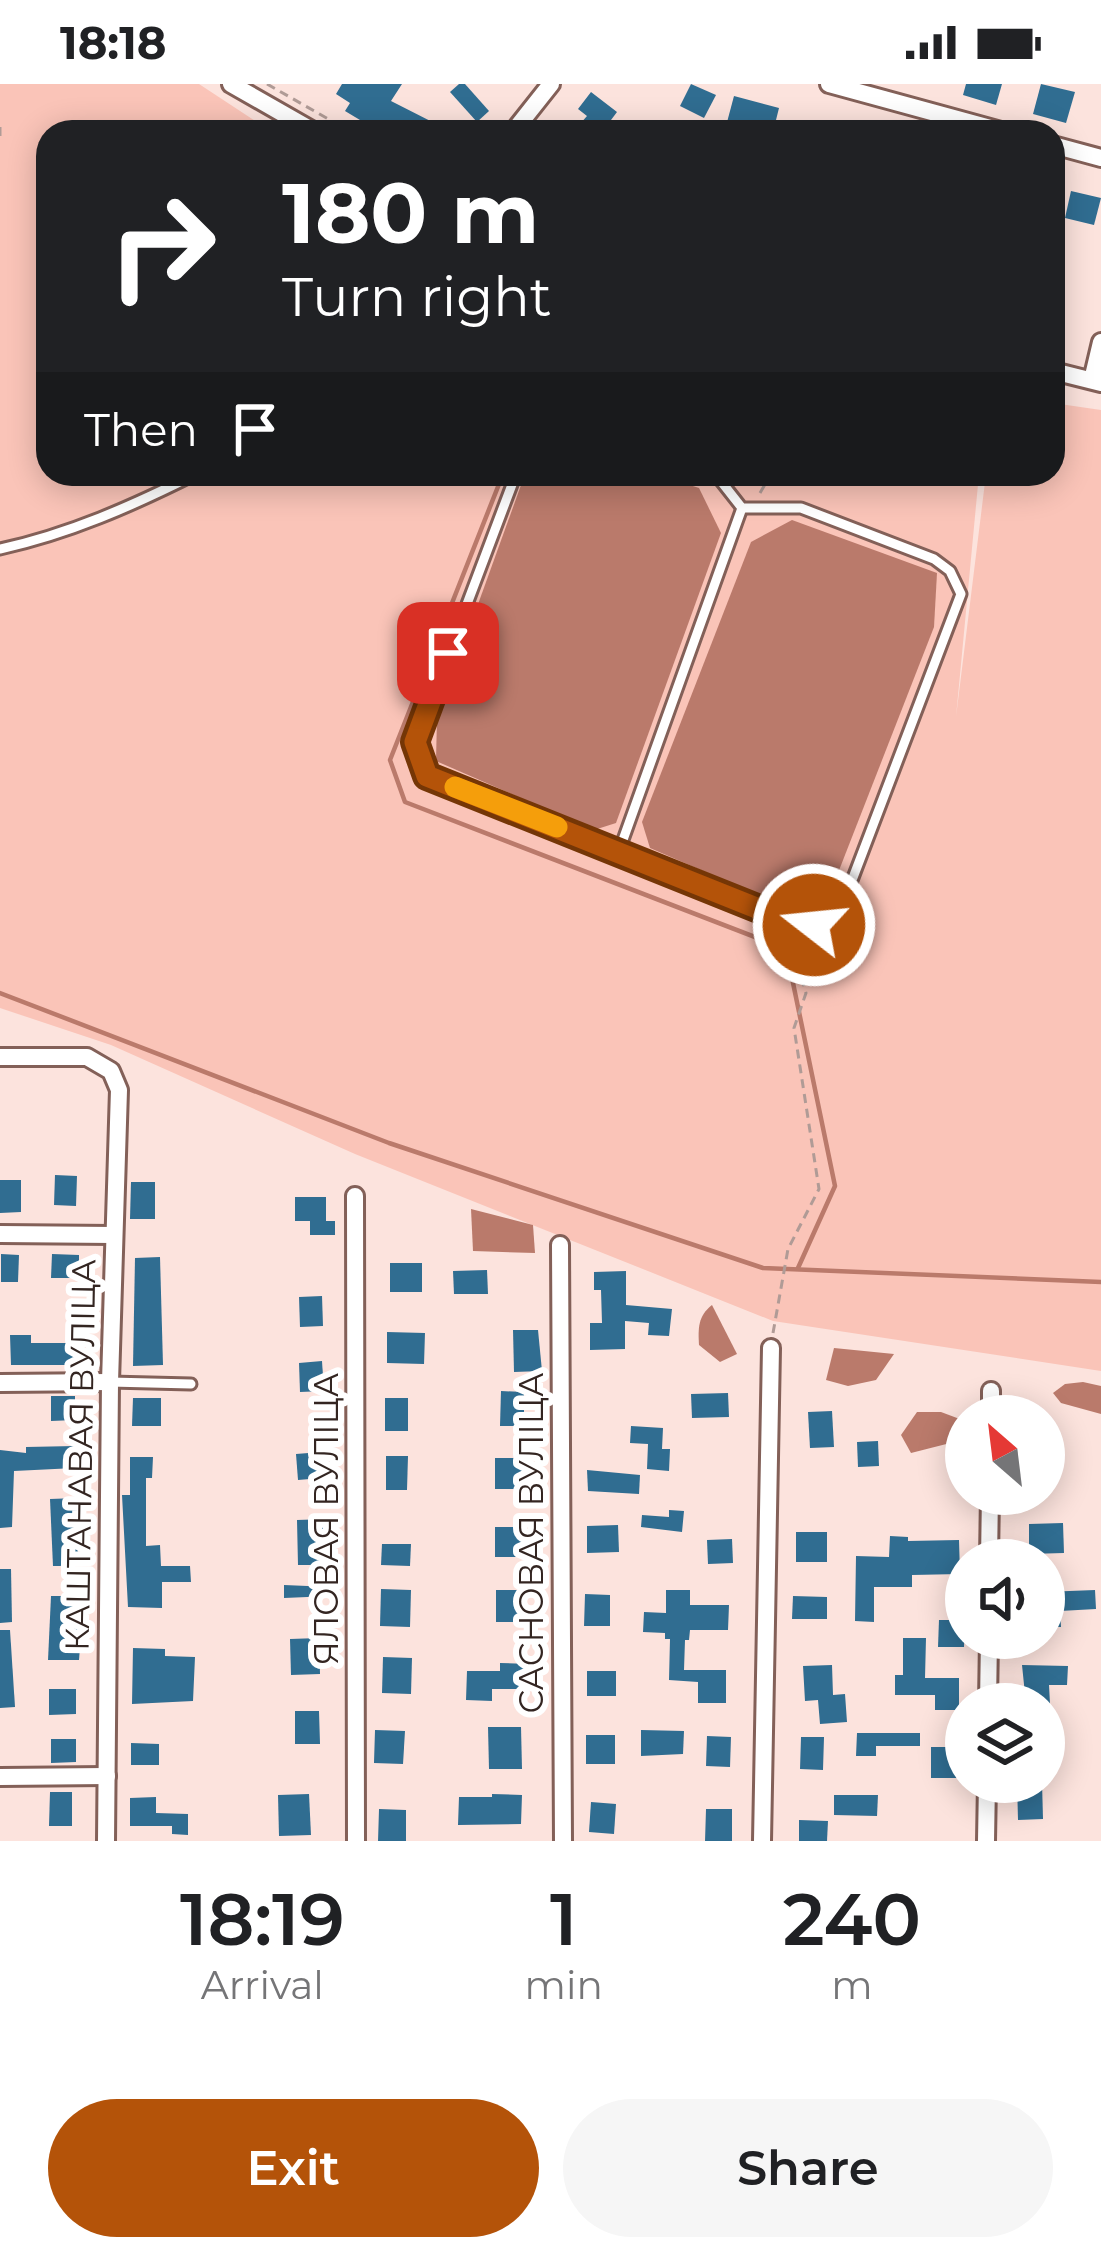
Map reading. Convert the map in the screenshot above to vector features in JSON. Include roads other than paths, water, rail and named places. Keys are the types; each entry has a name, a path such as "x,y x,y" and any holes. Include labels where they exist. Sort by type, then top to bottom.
{"street":[{"path":"231,84 294,120"},
{"path":"522,120 550,84"},
{"path":"829,84 961,120"},
{"path":"1065,148 1101,158"},
{"path":"1065,374 1096,382 1101,342"},
{"name":"КАШТАНАВАЯ ВУЛІЦА","path":"0,1057 87,1057 112,1071 119,1090 110,1382 106,1841"},
{"name":"ЯЛОВАЯ ВУЛІЦА","path":"355,1196 356,1841"},
{"path":"0,1234 113,1235"},
{"name":"САСНОВАЯ ВУЛІЦА","path":"560,1245 563,1841"},
{"path":"762,1841 771,1348"},
{"path":"0,1383 110,1382"},
{"path":"991,1390 991,1395"},
{"path":"0,1777 107,1776"},
{"path":"986,1841 987,1803"}],"lane":[{"path":"0,549 124,510 172,486"},
{"path":"511,486 415,742 427,776 784,919 814,925 843,904 961,594 950,571 934,559 801,508 746,508 726,486"},
{"path":"620,851 746,508"},
{"path":"110,1382 191,1384"}],"waterway":[{"path":"498,486 390,760 405,802 786,949 835,1186 798,1268"},
{"path":"0,993 389,1143 763,1268 1101,1282"}]}
